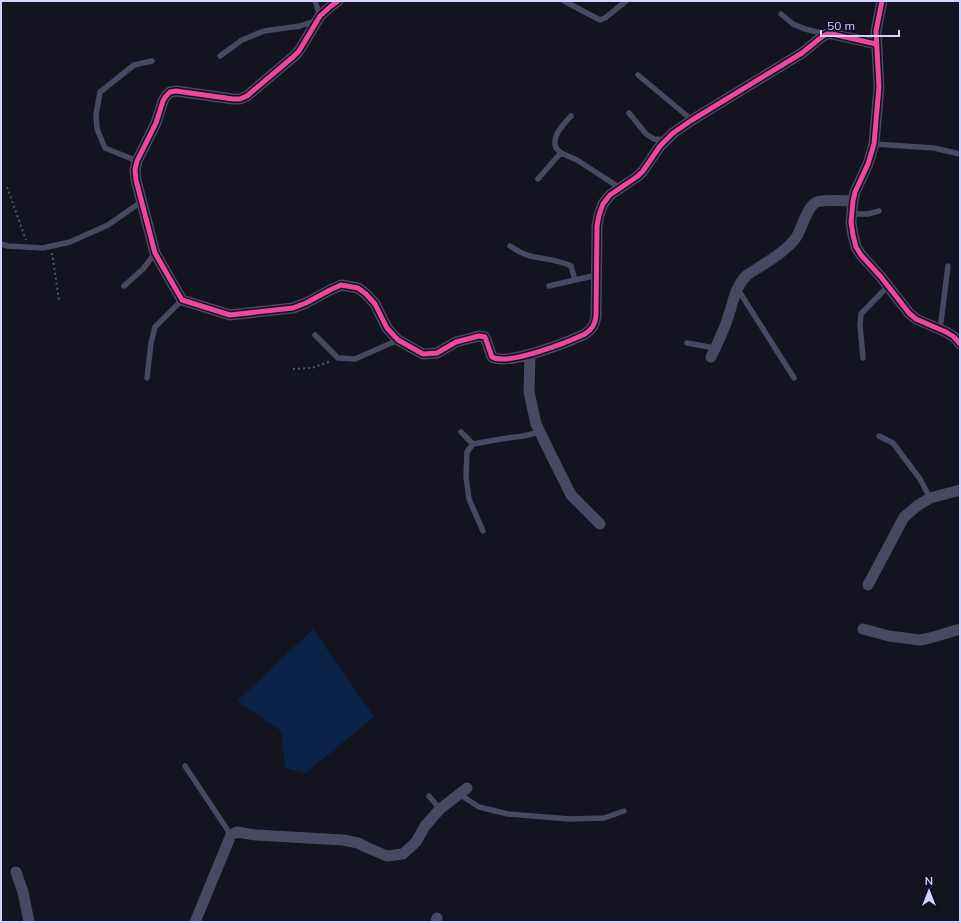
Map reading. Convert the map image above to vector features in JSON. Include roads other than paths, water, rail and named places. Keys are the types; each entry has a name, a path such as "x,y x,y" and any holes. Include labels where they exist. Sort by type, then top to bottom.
{"street":[{"path":"338,1 319,18 299,51 247,96 240,99 233,99 176,91 170,92 166,96 156,123 137,161 135,170 141,202 156,253 182,300 230,315 293,308 341,285 358,288 375,304 386,328 398,340 423,354 437,353 456,342 479,336 486,337 492,357 497,359 510,359 530,354 577,338 591,330 595,323 596,316 597,226 603,204 610,195 643,172 665,140 673,133 802,53 823,36 832,34 876,44"},
{"path":"882,1 877,22 876,44 879,91 874,144 868,164 855,192 852,214 853,235 856,247 861,255 881,277 909,313 916,319 954,337 960,344"},
{"path":"713,353 728,318 741,280 790,245 797,236 811,206 815,202 821,200 853,201"},
{"path":"530,354 529,392 536,424 571,495 600,524"},
{"path":"868,585 904,517 917,506 930,498 960,490"},
{"path":"863,629 889,636 920,640 960,630"},
{"path":"195,922 231,835 237,832 343,840 358,843 388,856 403,854 416,842 425,826 440,809 463,791"},
{"path":"16,872 23,892 29,922"}],"lane":[{"path":"220,56 242,40 264,31 300,26 319,18 315,1"},
{"path":"564,1 600,20 605,18 626,1"},
{"path":"781,14 793,24 805,29 827,34"},
{"path":"137,161 105,148 97,129 96,115 100,92 134,65 152,61"},
{"path":"638,75 692,120"},
{"path":"629,113 646,134 654,139 665,140"},
{"path":"571,116 560,129 555,140 556,149 561,153 577,160 620,188"},
{"path":"874,144 934,148 960,154"},
{"path":"538,178 561,153"},
{"path":"1,244 8,246 43,248 70,242 108,225 141,202"},
{"path":"852,214 868,214 879,211"},
{"path":"510,246 529,255 565,263 571,266 575,280"},
{"path":"124,286 143,269 156,253"},
{"path":"940,330 948,266"},
{"path":"549,286 597,275"},
{"path":"863,358 860,325 861,314 888,286"},
{"path":"737,288 794,378"},
{"path":"147,378 151,343 155,327 182,300"},
{"path":"315,335 338,358 355,359 398,340"},
{"path":"687,343 713,353"},
{"path":"460,432 473,444"},
{"path":"483,531 469,499 466,477 467,452 473,444 540,432"},
{"path":"878,436 893,443 920,479 930,498"},
{"path":"185,766 231,835"},
{"path":"463,791 478,807 508,814 570,819 604,818 624,811"},
{"path":"429,796 440,809"}],"water":[{"path":"313,629 374,717 306,773 285,768 281,731 237,701"}]}
